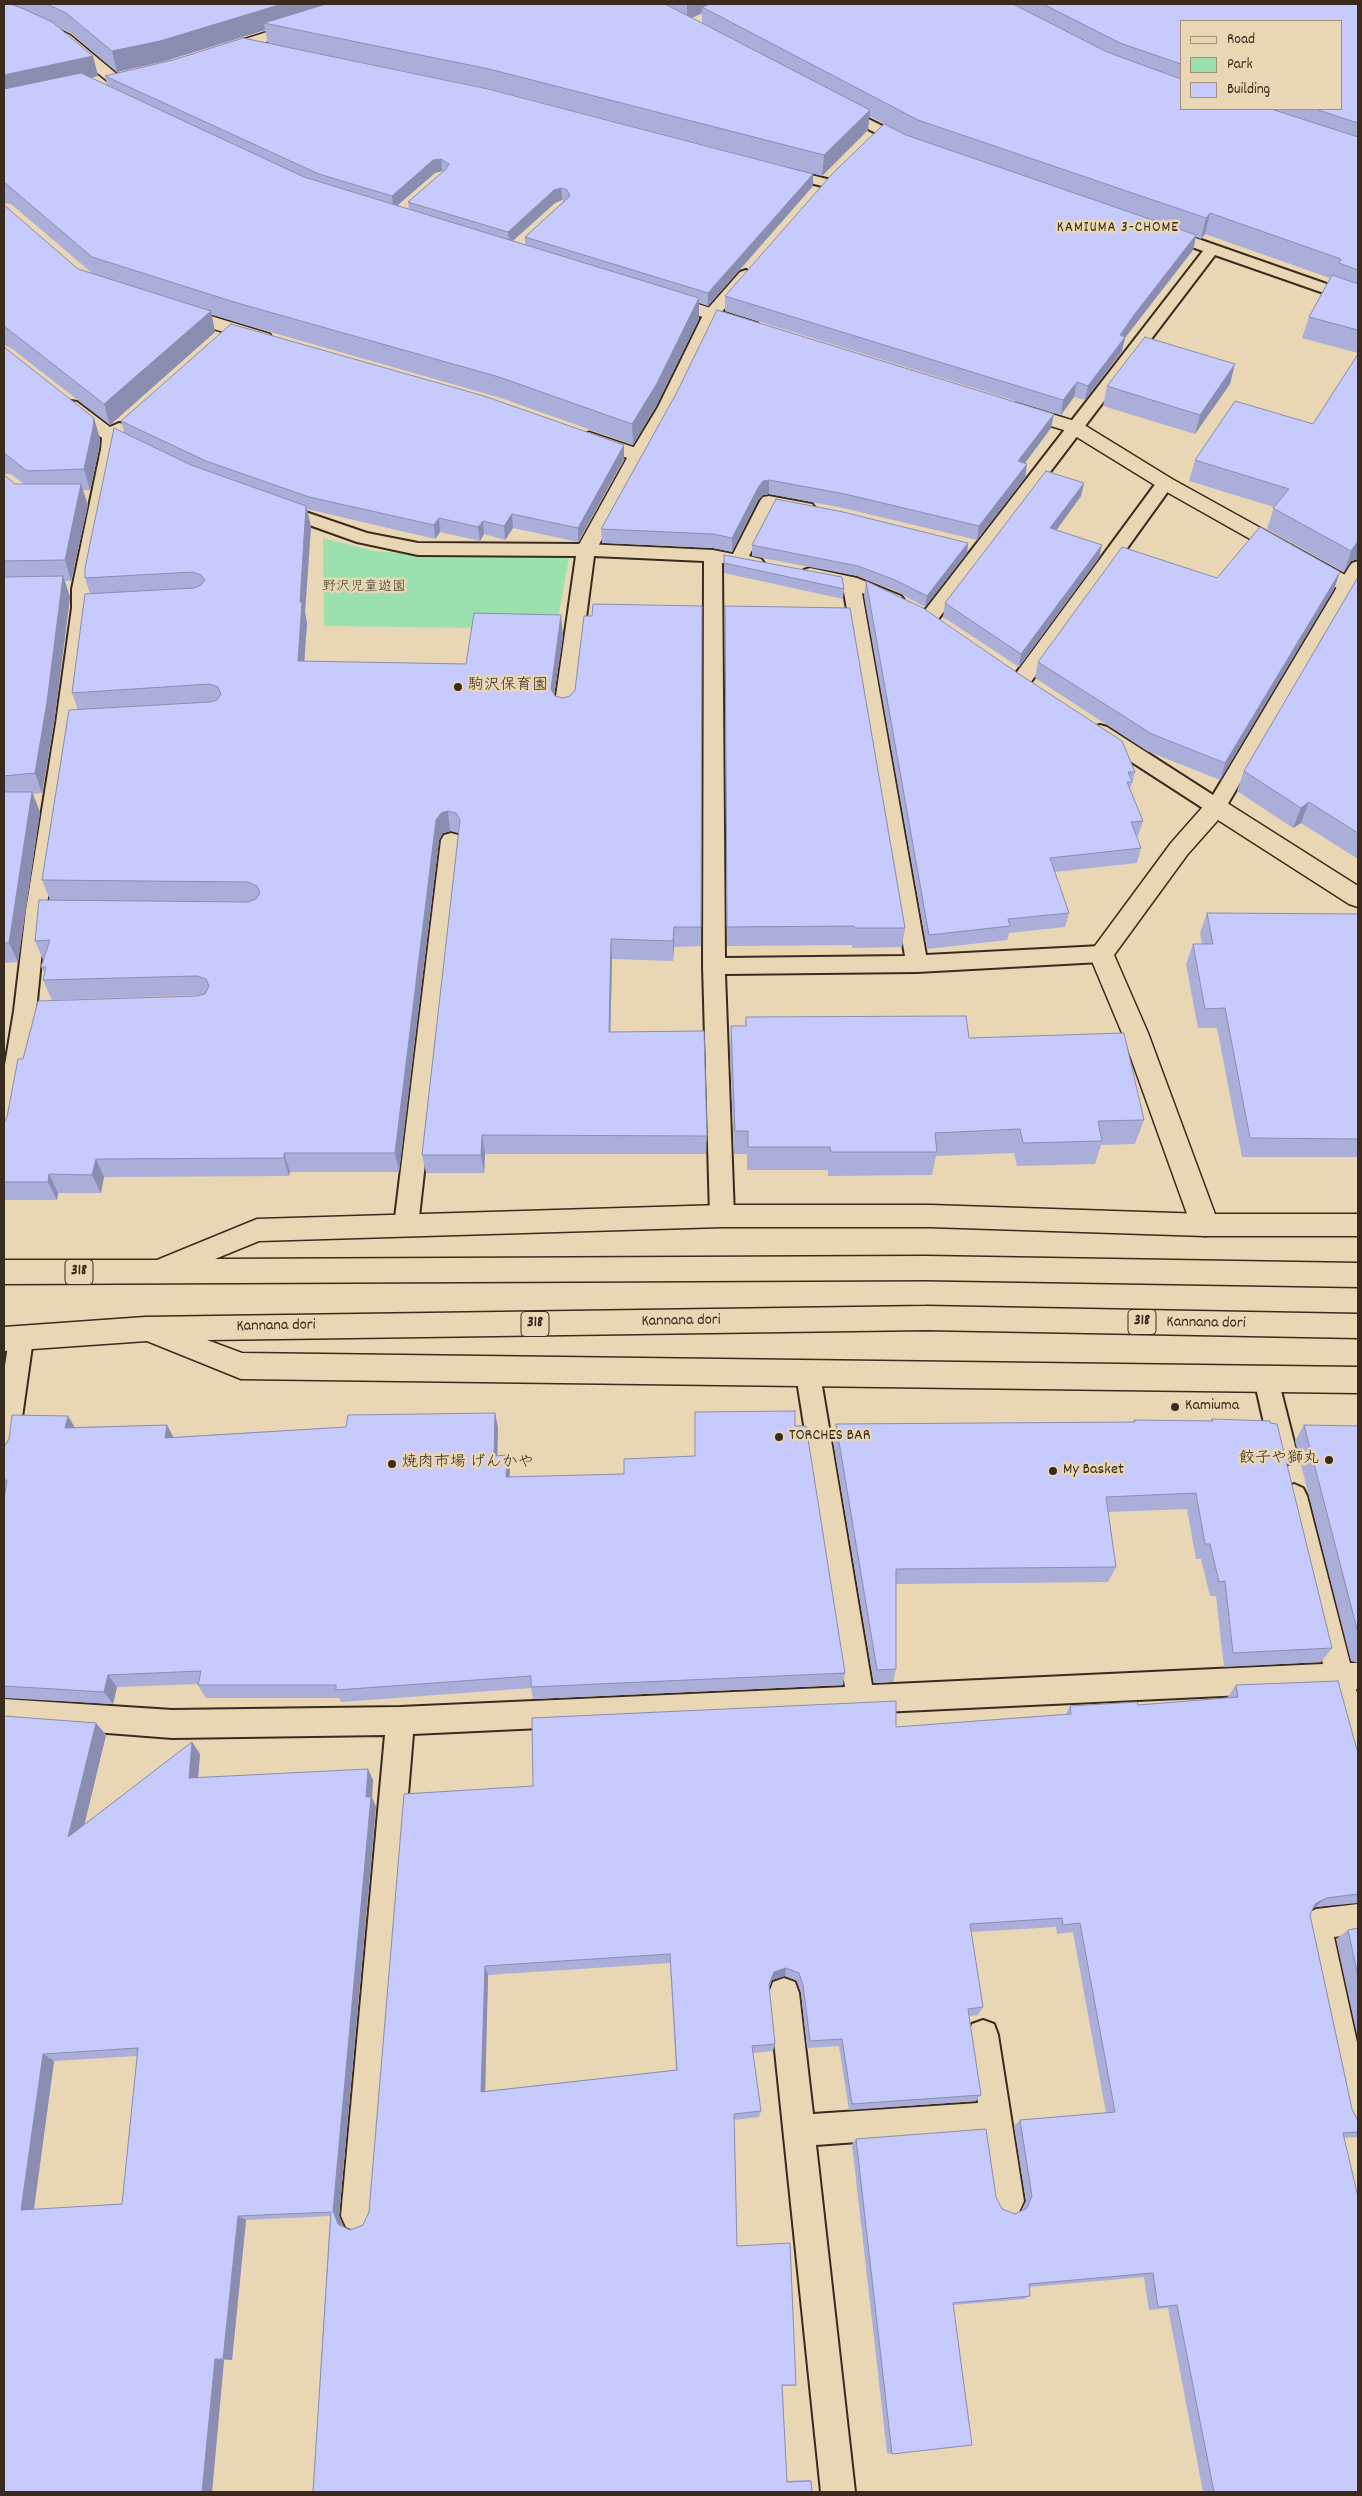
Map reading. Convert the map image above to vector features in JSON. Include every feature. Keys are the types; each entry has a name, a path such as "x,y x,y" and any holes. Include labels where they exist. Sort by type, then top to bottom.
{"main road":[{"path":"206,56 370,4"},
{"path":"4,13 36,24 64,38 116,80"},
{"path":"99,84 134,76"},
{"path":"648,294 772,333"},
{"path":"165,308 283,344"},
{"path":"998,404 1074,427 1165,483 1353,588"},
{"path":"574,433 638,455 586,550"},
{"path":"1205,1225 1135,1033 1101,954 1179,849 1216,807 1358,898"},
{"path":"154,1272 257,1230 722,1216 930,1216 1205,1225 1358,1225"},
{"name":"318","path":"4,1272 926,1268 1358,1275"},
{"name":"Kannana dori","path":"12,1339 145,1329 926,1318 1358,1326"},
{"path":"145,1329 240,1366 1358,1380"}],"lane":[{"path":"244,44 272,50"},
{"path":"827,102 919,148"},
{"path":"866,144 880,130"},
{"path":"768,168 826,183"},
{"path":"813,198 839,170"},
{"path":"1149,226 1358,300"},
{"path":"795,571 851,582 887,596 936,622 983,549 1074,427 1212,249"},
{"path":"638,455 666,407 712,313 757,263"},
{"path":"216,342 231,329"},
{"path":"60,397 110,436 160,460"},
{"path":"4,1135 35,1010 46,910 43,802 66,723 81,608 80,589 98,497 110,449 110,436 131,418"},
{"path":"1037,692 1015,676 1165,483"},
{"path":"78,498 98,497"},
{"path":"739,559 769,501 824,512"},
{"path":"265,503 363,538 418,549 586,550 713,556 739,559 776,567"},
{"path":"964,544 983,549"},
{"path":"564,710 586,550"},
{"path":"713,556 714,966 722,1216"},
{"path":"1086,723 1216,807 1353,588 1358,567"},
{"path":"851,582 917,964"},
{"path":"61,589 80,589"},
{"path":"81,608 101,607"},
{"path":"66,723 86,722"},
{"path":"406,1226 451,840"},
{"path":"714,966 917,964 1101,954"},
{"path":"4,1453 12,1339"},
{"path":"808,1374 861,1700"},
{"path":"1266,1379 1349,1677 1358,1751"},
{"path":"4,1712 172,1724 400,1721 1349,1677"},
{"path":"357,2216 400,1721"},
{"path":"1358,1920 1316,1924 1358,2115"},
{"path":"784,1993 838,2492"},
{"path":"983,2035 1008,2201"},
{"path":"798,2131 995,2117"}],"green space":[{"name":"野沢児童遊園","path":"323,538 375,551 419,555 569,558 556,629 324,626"}],"building":[{"path":"4,4 24,9 52,22 93,56 4,75"},
{"path":"47,4 282,4 160,41 112,51 66,13"},
{"path":"326,4 665,4 870,110 824,155 489,69 264,23"},
{"path":"710,4 1013,4 1107,52 1180,79 1180,110 1274,110 1358,137 1358,270 1339,263 1341,259 1210,213 1206,218 918,120 702,7"},
{"path":"1043,4 1358,4 1358,123 1318,110 1342,110 1342,20 1180,20 1180,64 1120,43"},
{"path":"243,38 488,89 813,174 708,293 525,237 570,196 567,190 561,188 554,190 508,232 408,202 446,169 449,164 441,159 433,160 392,196 319,174 105,76 173,60"},
{"path":"81,73 304,177 699,298 656,385 632,424 499,377 234,302 92,257 4,183 4,89"},
{"path":"884,124 906,135 1196,235 1134,315 1120,335 1125,337 1088,386 1077,382 1063,400 725,296 833,173"},
{"path":"4,205 78,269 211,311 104,404 4,326"},
{"path":"1332,275 1358,284 1358,330 1309,317"},
{"path":"717,310 1054,414 1018,461 1027,464 979,526 845,494 769,480 763,481 759,486 732,538 713,534 601,529 676,394"},
{"path":"231,324 484,396 624,445 578,528 512,514 504,526 483,521 478,527 439,518 434,525 309,497 206,461 121,421"},
{"path":"1145,337 1235,364 1200,415 1107,386"},
{"path":"4,347 94,418 84,469 27,471 4,453"},
{"path":"1358,354 1358,541 1351,551 1273,508 1289,489 1195,460 1235,401 1313,424"},
{"path":"114,428 191,465 306,506 298,661 466,664 474,613 561,615 551,689 555,696 563,698 570,696 575,690 584,616 592,616 593,604 702,606 701,927 674,927 673,941 611,939 609,1032 704,1031 707,1136 482,1135 481,1155 422,1155 460,820 456,813 448,811 441,813 436,820 395,1153 284,1153 284,1158 96,1159 92,1175 49,1174 48,1182 4,1182 4,1123 7,1117 18,1059 23,1059 38,1001 197,996 205,994 209,986 206,979 197,976 43,980 46,967 41,967 50,940 35,941 39,900 248,902 256,899 260,893 257,886 248,882 42,880 69,710 210,702 217,700 221,694 218,687 209,684 72,693 85,594 194,588 201,585 205,580 201,575 193,572 85,578 85,568"},
{"path":"1046,471 1084,483 1050,528 1102,545 1021,654 945,603"},
{"path":"4,475 15,484 81,484 65,560 4,561"},
{"path":"776,499 843,512 968,543 927,596 895,580 858,566 752,545"},
{"path":"1260,527 1340,572 1225,763 1152,734 1038,662 1122,547 1217,578"},
{"path":"724,555 842,577 844,589 724,563"},
{"path":"63,576 47,702 35,773 4,776 4,577"},
{"path":"1358,577 1358,833 1309,802 1301,808 1244,771"},
{"path":"866,581 923,608 1016,672 1122,741 1135,772 1128,772 1132,782 1127,782 1143,821 1131,822 1141,848 1050,858 1069,913 1008,919 1010,926 929,935"},
{"path":"725,606 850,608 905,928 855,928 854,926 727,927"},
{"path":"4,792 32,792 9,943 4,943"},
{"path":"1207,913 1358,914 1358,1139 1250,1138 1225,1008 1205,1009 1193,944 1213,944"},
{"path":"966,1016 969,1038 1124,1033 1144,1120 1098,1121 1102,1141 1023,1143 1020,1129 935,1133 937,1152 831,1152 830,1147 748,1147 748,1131 735,1131 731,1026 746,1026 746,1017"},
{"path":"795,1411 795,1426 806,1426 845,1673 531,1687 531,1676 336,1690 336,1685 198,1685 201,1671 108,1675 104,1692 4,1686 4,1499 7,1480 4,1480 4,1447 9,1439 12,1415 68,1416 65,1428 167,1425 165,1438 346,1427 348,1415 495,1413 494,1456 507,1455 506,1477 624,1474 624,1459 695,1456 695,1412"},
{"path":"1212,1419 1270,1421 1270,1423 1277,1424 1332,1648 1233,1653 1225,1581 1219,1582 1210,1544 1205,1544 1196,1493 1106,1497 1116,1567 896,1569 896,1669 877,1670 836,1424 1135,1422 1134,1420 1213,1421"},
{"path":"1304,1425 1358,1426 1358,1633"},
{"path":"1338,1681 1358,1751 1358,1894 1326,1898 1315,1904 1310,1915 1352,2109 1358,2121 1358,2132 1343,2133 1358,2197 1358,2492 1214,2492 1177,2305 1158,2307 1153,2273 1029,2284 1030,2296 953,2303 972,2445 892,2454 856,2139 986,2129 996,2197 1002,2209 1015,2214 1027,2208 1032,2196 1020,2120 1115,2112 1080,1923 1063,1925 1062,1918 970,1924 983,2007 968,2009 981,2095 852,2104 842,2039 810,2041 803,1985 799,1973 786,1968 774,1972 769,1985 775,2044 752,2046 761,2111 734,2114 737,2246 790,2243 796,2385 782,2385 787,2482 811,2481 812,2492 313,2492 331,2212 238,2216 223,2359 215,2359 202,2492 4,2492 4,1716 96,1723 68,1837 192,1742 189,1778 368,1769 366,1797 371,1797 333,2211 338,2224 350,2230 363,2225 369,2212 404,1794 533,1786 532,1718 896,1701 896,1727 1071,1714 1070,1706 1137,1702 1138,1705 1238,1697 1236,1685","holes":["670,1954 677,2070 481,2092 485,1966","138,2048 122,2204 21,2210 43,2054"]},
{"path":"1358,1928 1358,1976 1348,1930"}],"place":[{"name":"駒沢保育園","path":"458,687"},
{"name":"Kamiuma","path":"1175,1407"},
{"name":"TORCHES BAR","path":"779,1437"},
{"name":"餃子や獅丸","path":"1329,1460"},
{"name":"焼肉市場 げんかや","path":"392,1464"},
{"name":"My Basket","path":"1053,1471"}],"district":[{"name":"KAMIUMA 3-CHOME","path":"1118,229"}]}
